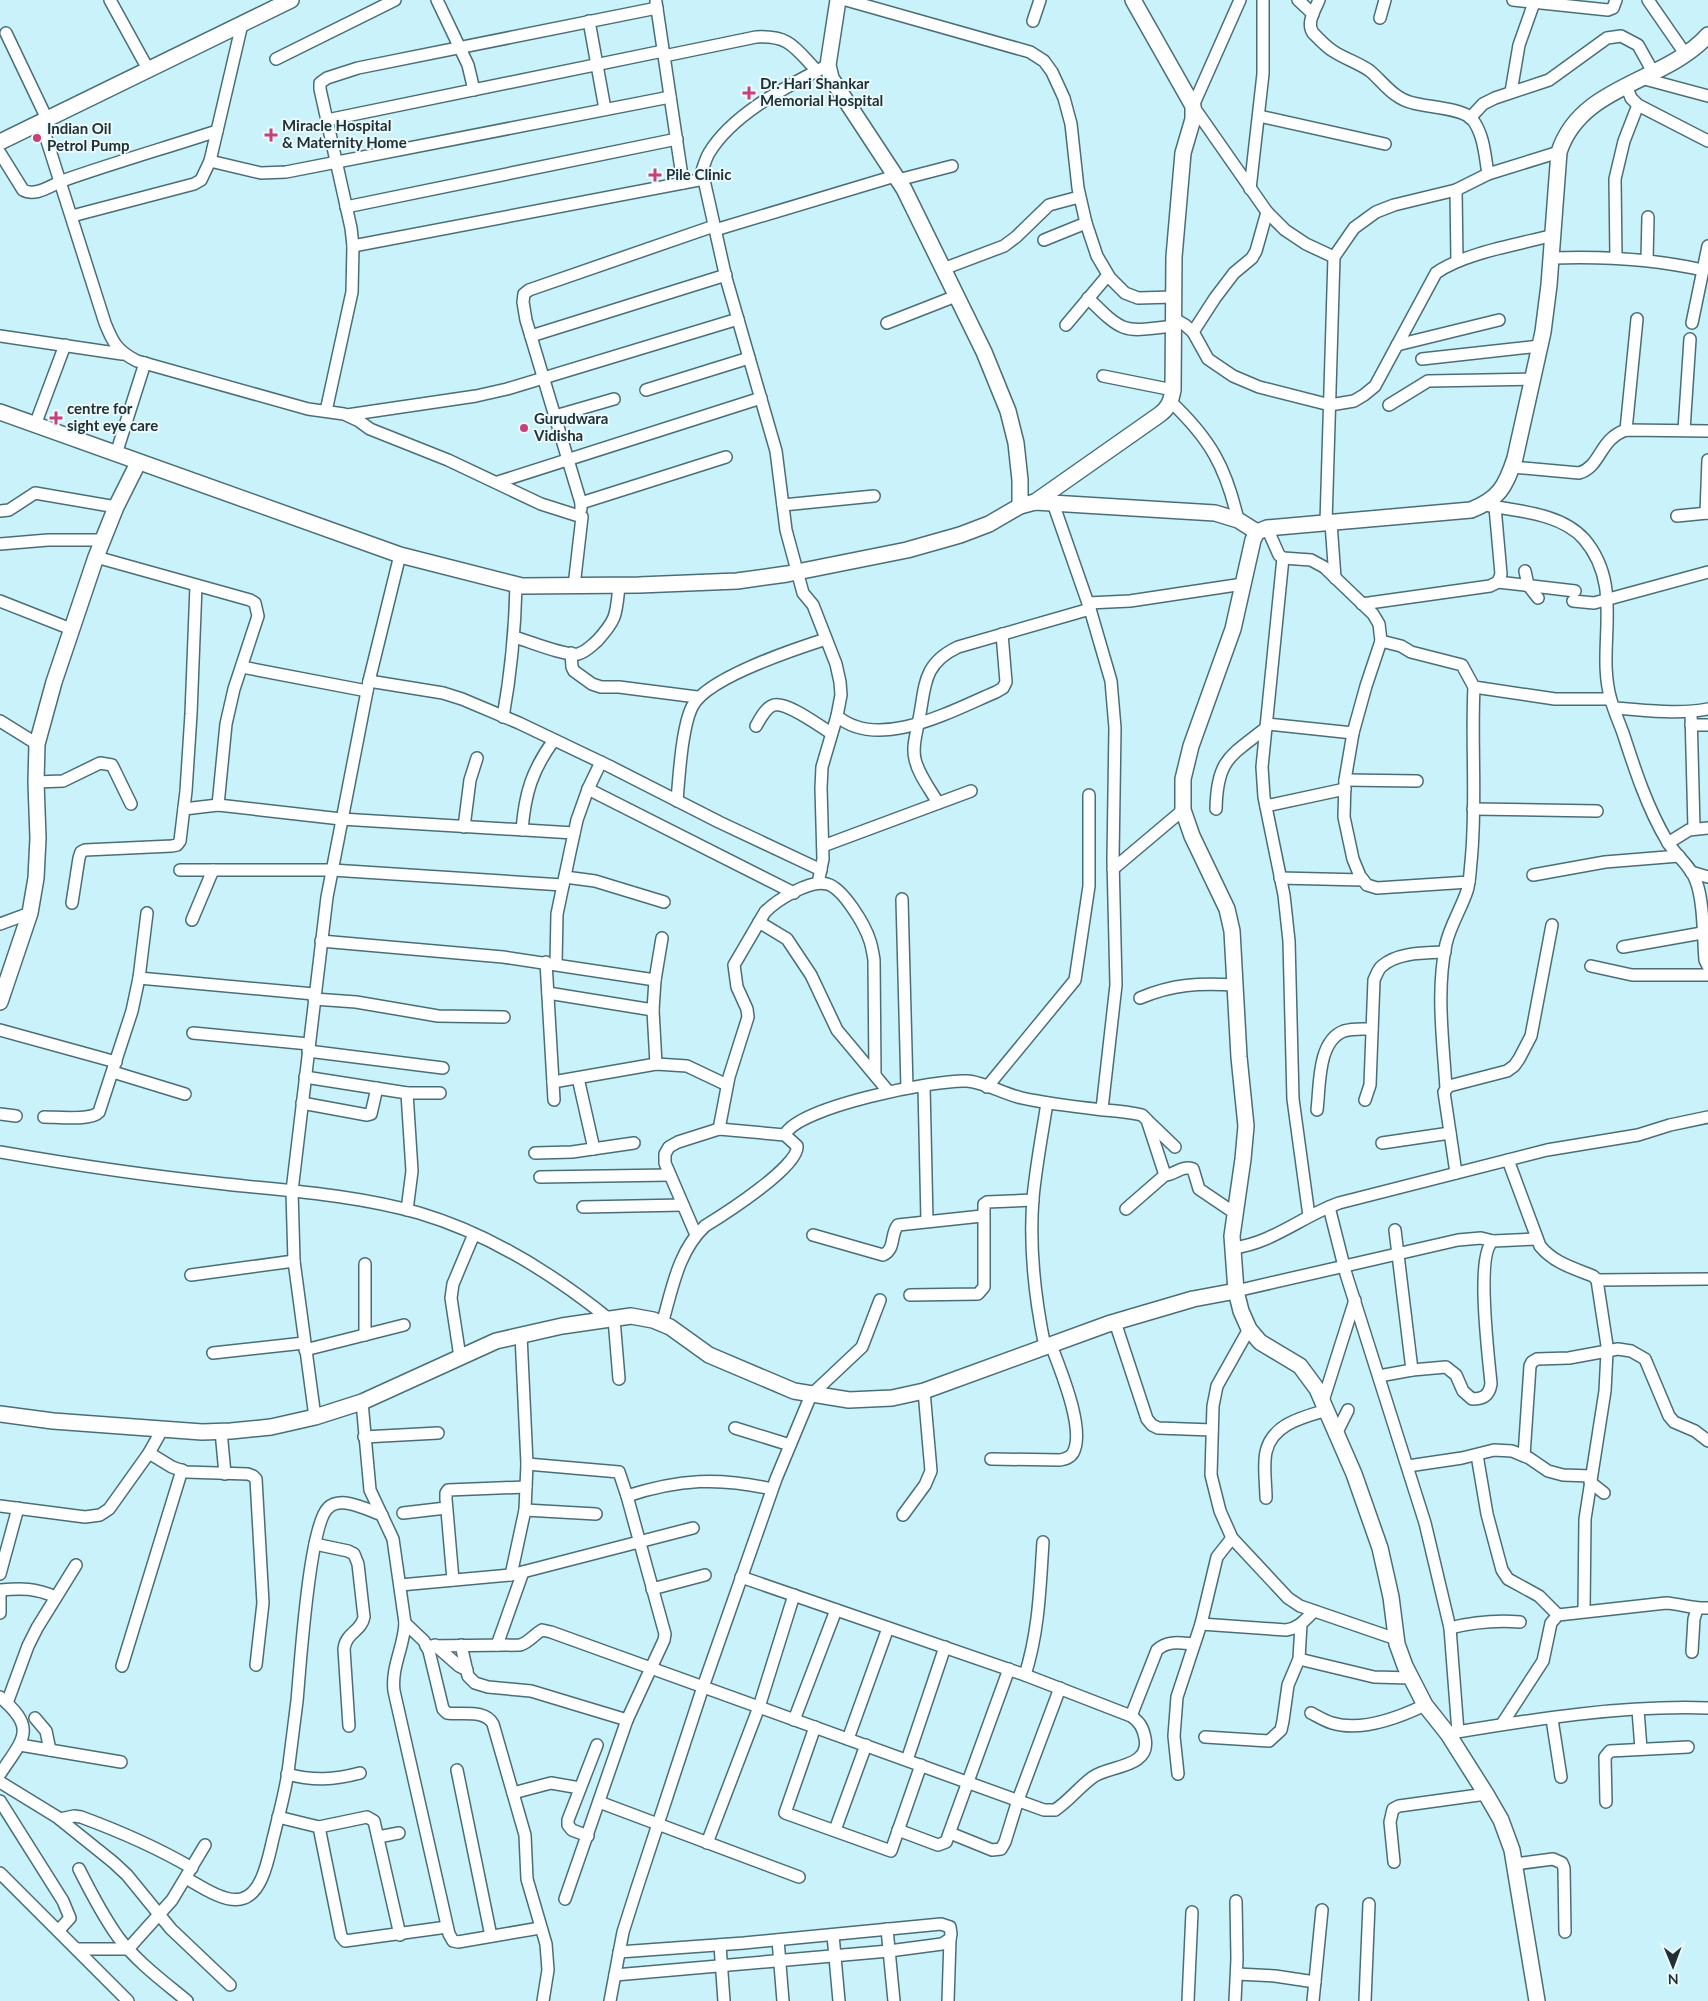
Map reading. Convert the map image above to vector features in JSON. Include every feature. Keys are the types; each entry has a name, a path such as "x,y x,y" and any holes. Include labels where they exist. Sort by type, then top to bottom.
{"street":[{"path":"110,0 148,69"},
{"path":"0,142 291,0"},
{"path":"276,59 395,0"},
{"path":"437,0 460,46 471,74 474,90"},
{"path":"818,883 823,846 822,767 837,716 841,695 840,682 813,605 803,593 786,530 776,451 726,275 702,171 708,154 721,138 767,98 823,68 838,0"},
{"path":"846,0 1030,52 1044,61 1052,72 1064,98 1072,124 1080,196 1086,223 1097,256 1108,275 1125,293 1138,298 1173,298"},
{"path":"1033,20 1040,0"},
{"path":"1133,0 1193,106 1266,212 1285,230 1306,244 1334,257"},
{"path":"1035,502 1166,410 1172,396 1174,257 1183,153 1193,119 1193,106 1240,0"},
{"path":"1250,189 1262,74 1263,0"},
{"path":"1298,0 1313,14"},
{"path":"1319,0 1313,14 1311,30 1328,47 1369,70 1386,88 1401,99 1411,103 1455,111 1470,118 1478,129 1483,144 1488,174"},
{"path":"1380,18 1385,0"},
{"path":"1513,0 1608,10 1613,8 1616,0"},
{"path":"1648,0 1686,55"},
{"path":"1510,92 1520,45 1534,2"},
{"path":"326,411 352,292 353,246 320,82 358,68 589,21 656,4 684,183"},
{"path":"589,21 606,110"},
{"path":"72,216 194,184 201,180 210,161 242,24"},
{"path":"6,33 44,121 105,323 113,342 122,354"},
{"path":"327,120 597,65 756,37 771,36 782,38 823,68 831,78 896,178 916,213 984,352 1008,411 1016,444 1020,480 1020,506"},
{"path":"1470,118 1484,104 1510,92 1548,80 1608,38 1621,36 1638,45 1647,75"},
{"path":"1498,582 1501,574 1490,506 1509,477 1540,346 1552,258 1559,152 1564,135 1583,113 1626,85 1686,55 1708,36"},
{"path":"1647,75 1708,96"},
{"path":"1626,85 1631,98 1638,105 1708,141"},
{"path":"210,161 261,173 286,172 670,97"},
{"path":"1616,257 1616,179 1624,141 1638,105"},
{"path":"1259,116 1385,144"},
{"path":"0,153 22,190 28,193 217,131"},
{"path":"346,207 677,139"},
{"path":"1335,578 1329,523 1334,257 1354,228 1376,212 1394,205 1456,190 1488,174 1559,152"},
{"path":"574,586 582,517 581,503 531,336 523,302 524,294 529,290 714,228 896,178 952,166"},
{"path":"353,246 704,179"},
{"path":"1456,190 1457,261"},
{"path":"943,269 1004,246 1021,233 1049,205 1080,196"},
{"path":"1193,332 1234,273 1252,258 1256,251 1266,212"},
{"path":"1648,217 1648,260"},
{"path":"1044,240 1086,223"},
{"path":"1088,298 1110,320 1122,328 1136,331 1173,322 1185,325 1193,332 1208,359 1233,376 1259,387 1330,405 1354,401 1375,386 1436,273 1457,261 1554,235"},
{"path":"1692,323 1703,300 1703,270 1708,246"},
{"path":"1552,258 1616,257 1648,260 1703,270"},
{"path":"531,336 726,275"},
{"path":"1066,325 1108,275"},
{"path":"888,323 956,296"},
{"path":"0,336 122,354 145,363 244,392 308,408 347,415 476,396 507,389 738,319"},
{"path":"1626,430 1638,319"},
{"path":"1397,345 1499,320"},
{"path":"1684,430 1690,339"},
{"path":"35,425 65,345"},
{"path":"1422,359 1540,346"},
{"path":"646,390 749,358"},
{"path":"116,454 145,363"},
{"path":"1103,376 1172,396 1209,444 1222,468 1232,495 1238,520"},
{"path":"1389,406 1428,381 1533,379"},
{"path":"498,482 761,398"},
{"path":"555,416 614,399"},
{"path":"0,412 138,463 400,555 516,585 619,586 737,581 798,572 907,550 960,535 989,524 1020,506 1035,502 1215,513 1262,530 1471,510 1490,506 1535,514 1560,522 1584,540 1597,560 1607,592 1607,673 1612,703 1639,785 1668,843 1696,880 1705,960 1708,966"},
{"path":"347,415 370,429 448,460 541,504 582,517"},
{"path":"1512,467 1579,473 1586,471 1592,466 1608,440 1615,433 1626,430 1708,431"},
{"path":"581,503 726,457"},
{"path":"1677,516 1707,513 1708,460"},
{"path":"0,1002 30,913 36,878 38,838 37,744 71,629 102,540 138,463"},
{"path":"0,511 8,510 34,493 116,508"},
{"path":"784,505 874,496"},
{"path":"1053,503 1089,606 1111,681 1115,728 1114,868 1116,985 1102,1110"},
{"path":"1262,530 1283,558 1310,560 1318,563 1362,604 1379,624 1381,641 1353,733 1345,785 1344,817 1353,859 1363,880 1367,885 1377,888 1469,882"},
{"path":"1262,530 1253,540 1233,629 1191,746 1184,779 1183,810 1192,836 1227,909 1232,931 1246,1126 1232,1236 1236,1291 1241,1311 1249,1329 1260,1342 1300,1366 1317,1389 1337,1432 1365,1502 1380,1548 1391,1597 1396,1639 1405,1666 1425,1705 1453,1733 1507,1835 1514,1864 1537,2001"},
{"path":"0,544 48,540 102,540"},
{"path":"315,1417 294,1261 292,1191 314,996 332,870 368,686 400,555"},
{"path":"96,557 255,603 258,616 226,724 218,805"},
{"path":"1283,558 1262,767 1266,806 1280,878 1289,941 1293,1099 1309,1216"},
{"path":"1525,572 1528,585 1538,598"},
{"path":"1362,604 1490,586 1498,582 1528,585 1594,602 1607,592 1708,572"},
{"path":"938,803 917,767 914,757 914,741 924,684 933,666 942,654 958,647 1089,606 1243,584"},
{"path":"503,717 511,673 516,585"},
{"path":"72,903 81,852 105,848 177,845 182,835 191,714 196,586"},
{"path":"514,637 571,653 578,654 589,649 612,624 619,586"},
{"path":"0,601 71,629"},
{"path":"837,716 845,723 868,728 884,730 904,728 918,724 1003,688 1006,682 1002,634"},
{"path":"677,801 686,723 697,697 713,686 770,658 826,639"},
{"path":"1381,641 1401,646 1412,652 1462,665 1474,687 1472,721 1473,809 1469,882 1451,928 1441,973 1441,1010 1446,1088 1444,1092 1456,1173"},
{"path":"571,653 574,671 592,684 602,687 619,686 697,697"},
{"path":"242,667 368,686 443,693 503,717 601,762 677,801 821,870"},
{"path":"1474,687 1554,699 1691,712 1708,709"},
{"path":"756,726 768,709 774,706 781,706 792,709 831,733"},
{"path":"1691,712 1694,828"},
{"path":"0,720 37,744"},
{"path":"1691,725 1708,725"},
{"path":"1216,809 1216,788 1224,763 1267,726 1353,733"},
{"path":"522,830 524,806 530,782 540,760 554,740"},
{"path":"464,827 470,780 477,758"},
{"path":"554,1100 548,994 557,914 574,833 588,789 601,762"},
{"path":"36,782 63,781 100,763 107,763 112,765 131,804"},
{"path":"1266,806 1345,785 1417,781"},
{"path":"588,789 794,893"},
{"path":"823,846 971,791"},
{"path":"987,1087 1075,980 1089,886 1089,795"},
{"path":"184,809 218,805 341,819 574,833"},
{"path":"1473,809 1597,811"},
{"path":"1114,868 1183,810"},
{"path":"1668,843 1694,828 1708,828"},
{"path":"1533,876 1605,862 1678,856"},
{"path":"180,870 332,870 595,881 664,902"},
{"path":"192,920 213,870"},
{"path":"1691,872 1708,877"},
{"path":"1280,878 1363,880"},
{"path":"719,1129 727,1085 748,1017 747,1008 737,987 734,964 759,922 772,905 807,886 818,883 828,884 836,888 851,907 870,942 874,960 875,1074"},
{"path":"902,899 907,1088"},
{"path":"0,924 30,913"},
{"path":"44,1117 95,1116 99,1112 115,1067 139,978 147,913"},
{"path":"759,922 787,939 811,975 837,1030 888,1091"},
{"path":"1446,1088 1507,1070 1514,1066 1519,1059 1531,1036 1552,925"},
{"path":"1623,947 1702,933"},
{"path":"656,1064 653,1010 655,980 662,938"},
{"path":"321,941 551,963 655,980"},
{"path":"1365,1100 1370,1085 1374,980 1381,967 1394,958 1422,953 1445,952"},
{"path":"1591,966 1632,975 1708,975"},
{"path":"139,978 314,996 438,1016 504,1017"},
{"path":"1140,998 1157,991 1184,985 1202,983 1235,985"},
{"path":"548,994 653,1010"},
{"path":"1318,1110 1323,1058 1329,1044 1335,1036 1342,1032 1372,1029"},
{"path":"0,1030 115,1067 185,1094"},
{"path":"193,1033 443,1068"},
{"path":"553,1082 656,1064 687,1066 727,1085"},
{"path":"305,1077 407,1093 440,1093"},
{"path":"578,1078 594,1149"},
{"path":"785,1135 797,1122 859,1099 888,1091 970,1081 1020,1098 1142,1115 1175,1147"},
{"path":"924,1086 927,1221"},
{"path":"302,1103 367,1115 373,1111 377,1088"},
{"path":"407,1093 412,1171 407,1210"},
{"path":"991,1459 1060,1460 1069,1458 1073,1453 1076,1434 1070,1395 1048,1346 1035,1286 1033,1200 1047,1103"},
{"path":"0,1114 16,1116"},
{"path":"1233,1248 1265,1241 1329,1206 1562,1147 1638,1135 1670,1125 1708,1117"},
{"path":"1147,1120 1165,1175"},
{"path":"662,1324 682,1260 696,1235 705,1226 768,1183 796,1153 798,1146 785,1135 719,1129 678,1142 670,1147 665,1154 665,1162 696,1235"},
{"path":"1382,1143 1450,1133"},
{"path":"535,1153 594,1149 634,1143"},
{"path":"0,1152 115,1170 335,1195 407,1210 474,1234 539,1268 576,1292 612,1319 619,1379"},
{"path":"1508,1160 1540,1246 1548,1256 1560,1264 1593,1276 1597,1280 1607,1352 1605,1391 1590,1479 1584,1537 1584,1611"},
{"path":"1126,1209 1165,1175 1168,1176 1180,1169 1193,1169 1199,1189 1236,1214"},
{"path":"540,1177 670,1175"},
{"path":"910,1295 973,1295 982,1291 984,1287 982,1216 984,1204 987,1202 1033,1200"},
{"path":"583,1207 683,1205"},
{"path":"1329,1206 1344,1267 1425,1523 1450,1628 1453,1733"},
{"path":"813,1235 883,1255 888,1253 891,1248 895,1228 898,1225 982,1216"},
{"path":"1394,1230 1412,1370"},
{"path":"460,1357 451,1298 453,1284 474,1234"},
{"path":"0,1414 53,1420 221,1431 271,1427 315,1417 362,1402 496,1341 562,1326 631,1316 652,1320 670,1327 709,1355 794,1391 850,1400 892,1398 924,1391 1115,1322 1194,1299 1470,1238 1493,1241 1537,1239"},
{"path":"1379,1376 1433,1367 1446,1368 1452,1370 1463,1391 1472,1399 1480,1399 1486,1396 1490,1391 1483,1289 1488,1248 1493,1241"},
{"path":"191,1275 294,1261"},
{"path":"365,1264 365,1335"},
{"path":"1597,1280 1708,1279"},
{"path":"610,2001 623,1932 772,1489 810,1395 862,1347 880,1300"},
{"path":"1325,1406 1355,1300"},
{"path":"1115,1322 1147,1419 1152,1426 1158,1428 1212,1430"},
{"path":"213,1353 304,1346 365,1335 404,1325"},
{"path":"1249,1329 1217,1386 1213,1406 1211,1475 1220,1511 1232,1538 1288,1598 1314,1611 1396,1639"},
{"path":"511,1575 525,1510 526,1487 521,1335"},
{"path":"1524,1456 1530,1366 1532,1362 1537,1359 1569,1358 1618,1349 1631,1352 1645,1359 1668,1416 1674,1422 1695,1431 1708,1441"},
{"path":"903,1515 925,1486 931,1471 924,1391"},
{"path":"362,1402 370,1490 393,1539 405,1623 405,1636 392,1678 394,1691 450,1939 454,1941 540,1928"},
{"path":"1266,1498 1266,1451 1275,1434 1298,1418 1325,1406"},
{"path":"1337,1432 1348,1410"},
{"path":"0,1506 85,1518 100,1515 108,1509 149,1453 163,1428"},
{"path":"735,1428 790,1445"},
{"path":"221,1431 225,1474"},
{"path":"364,1437 438,1433"},
{"path":"1408,1466 1478,1455 1494,1450 1512,1451 1548,1471 1590,1479 1604,1493"},
{"path":"149,1453 182,1470 253,1476 256,1479 258,1486 263,1603 256,1665"},
{"path":"1478,1455 1487,1514 1502,1570 1508,1579 1538,1596 1558,1615"},
{"path":"526,1464 619,1472 665,1634 664,1640 627,1720 565,1899"},
{"path":"122,1666 182,1470"},
{"path":"627,1496 655,1487 684,1482 714,1480 744,1482 772,1489"},
{"path":"453,1580 446,1508 446,1493 448,1490 526,1487"},
{"path":"60,1819 74,1816 81,1817 167,1853 188,1873 214,1893 232,1899 242,1899 251,1894 260,1882 268,1861 287,1774 297,1702 309,1573 322,1517 328,1508 337,1504 349,1504 382,1515"},
{"path":"0,1574 18,1508"},
{"path":"403,1513 446,1508"},
{"path":"525,1510 596,1514"},
{"path":"400,1585 511,1575 639,1540 693,1528"},
{"path":"1178,1774 1174,1736 1176,1696 1200,1624 1217,1557 1232,1538"},
{"path":"1025,1675 1034,1650 1043,1542"},
{"path":"315,1544 348,1551 354,1554 358,1564 364,1618 362,1624 345,1641 344,1650 349,1726"},
{"path":"0,1774 20,1745 24,1734 24,1724 18,1714 4,1700 28,1646 76,1565"},
{"path":"497,1645 523,1572"},
{"path":"652,1589 706,1575"},
{"path":"405,1636 428,1644 520,1645 530,1642 542,1630 650,1667 1044,1810 1055,1810 1093,1777 1110,1769 1135,1762 1143,1755 1146,1742 1144,1730 1139,1722 1131,1716 1009,1669 741,1578"},
{"path":"0,1590 28,1588 56,1597"},
{"path":"0,1595 0,1614"},
{"path":"707,1843 759,1707 794,1596"},
{"path":"1502,1724 1542,1661 1551,1623 1558,1615 1666,1603 1702,1608 1694,1619 1692,1652"},
{"path":"794,1720 836,1610"},
{"path":"1200,1624 1286,1630 1294,1629 1314,1611"},
{"path":"1450,1628 1481,1622 1520,1622"},
{"path":"405,1623 428,1644 467,1670"},
{"path":"1205,1737 1269,1741 1281,1730 1288,1684 1299,1659 1301,1624"},
{"path":"848,1739 888,1628"},
{"path":"1131,1716 1157,1650 1163,1644 1170,1642 1194,1644"},
{"path":"428,1644 443,1709 447,1713 484,1715 490,1718 525,1835 527,1879 548,1958 543,2001"},
{"path":"461,1644 468,1676 475,1683 531,1691 627,1720"},
{"path":"907,1760 945,1647"},
{"path":"1299,1659 1374,1677 1411,1678"},
{"path":"898,1830 938,1845 946,1842 1009,1669"},
{"path":"950,1833 992,1850 998,1851 1001,1849 1060,1688"},
{"path":"1311,1713 1331,1723 1362,1725 1390,1719 1425,1705"},
{"path":"1453,1733 1502,1724 1638,1710 1683,1707 1708,1708"},
{"path":"1638,1710 1641,1749"},
{"path":"35,1718 46,1731 50,1750"},
{"path":"1552,1719 1560,1776"},
{"path":"815,1727 784,1813 891,1851 921,1765"},
{"path":"20,1745 121,1762"},
{"path":"588,1836 572,1830 568,1825 597,1745"},
{"path":"835,1830 866,1745"},
{"path":"1606,1802 1605,1757 1607,1752 1688,1747"},
{"path":"457,1770 491,1936"},
{"path":"287,1774 305,1779 324,1780 360,1773"},
{"path":"0,1782 60,1819 126,1875 170,1929 230,1985"},
{"path":"513,1794 551,1783 580,1788"},
{"path":"1394,1862 1390,1822 1392,1809 1486,1794"},
{"path":"0,1801 62,1901 70,1918 59,1930"},
{"path":"599,1802 799,1877"},
{"path":"278,1818 319,1827 367,1817 374,1821 400,1935"},
{"path":"319,1827 343,1939 349,1942 447,1927"},
{"path":"378,1837 399,1833"},
{"path":"77,1949 128,1949 159,1916 205,1845"},
{"path":"1514,1864 1553,1859 1562,1863 1564,1868 1565,1932"},
{"path":"79,1869 102,1914 119,1939 141,1963 187,2001"},
{"path":"0,1873 128,2001"},
{"path":"1235,2001 1237,1974 1236,1901"},
{"path":"1366,2001 1369,1904"},
{"path":"1313,2001 1322,1910"},
{"path":"1188,2001 1192,1912"},
{"path":"619,1952 778,1940 941,1924 950,1927 951,1934 948,2001"},
{"path":"887,1930 894,2001"},
{"path":"833,1935 839,2001"},
{"path":"615,1975 889,1951 942,1944 950,1939"},
{"path":"778,1940 783,2001"},
{"path":"720,1944 720,1966 724,2001"},
{"path":"1237,1974 1275,1976 1315,1982"}],"place":[{"name":"Dr. Hari Shankar Memorial Hospital","path":"749,93"},
{"name":"Miracle Hospital & Maternity Home","path":"271,135"},
{"name":"Indian Oil Petrol Pump","path":"37,138"},
{"name":"Pile Clinic","path":"655,175"},
{"name":"centre for sight eye care","path":"56,418"},
{"name":"Gurudwara Vidisha","path":"524,428"}]}
